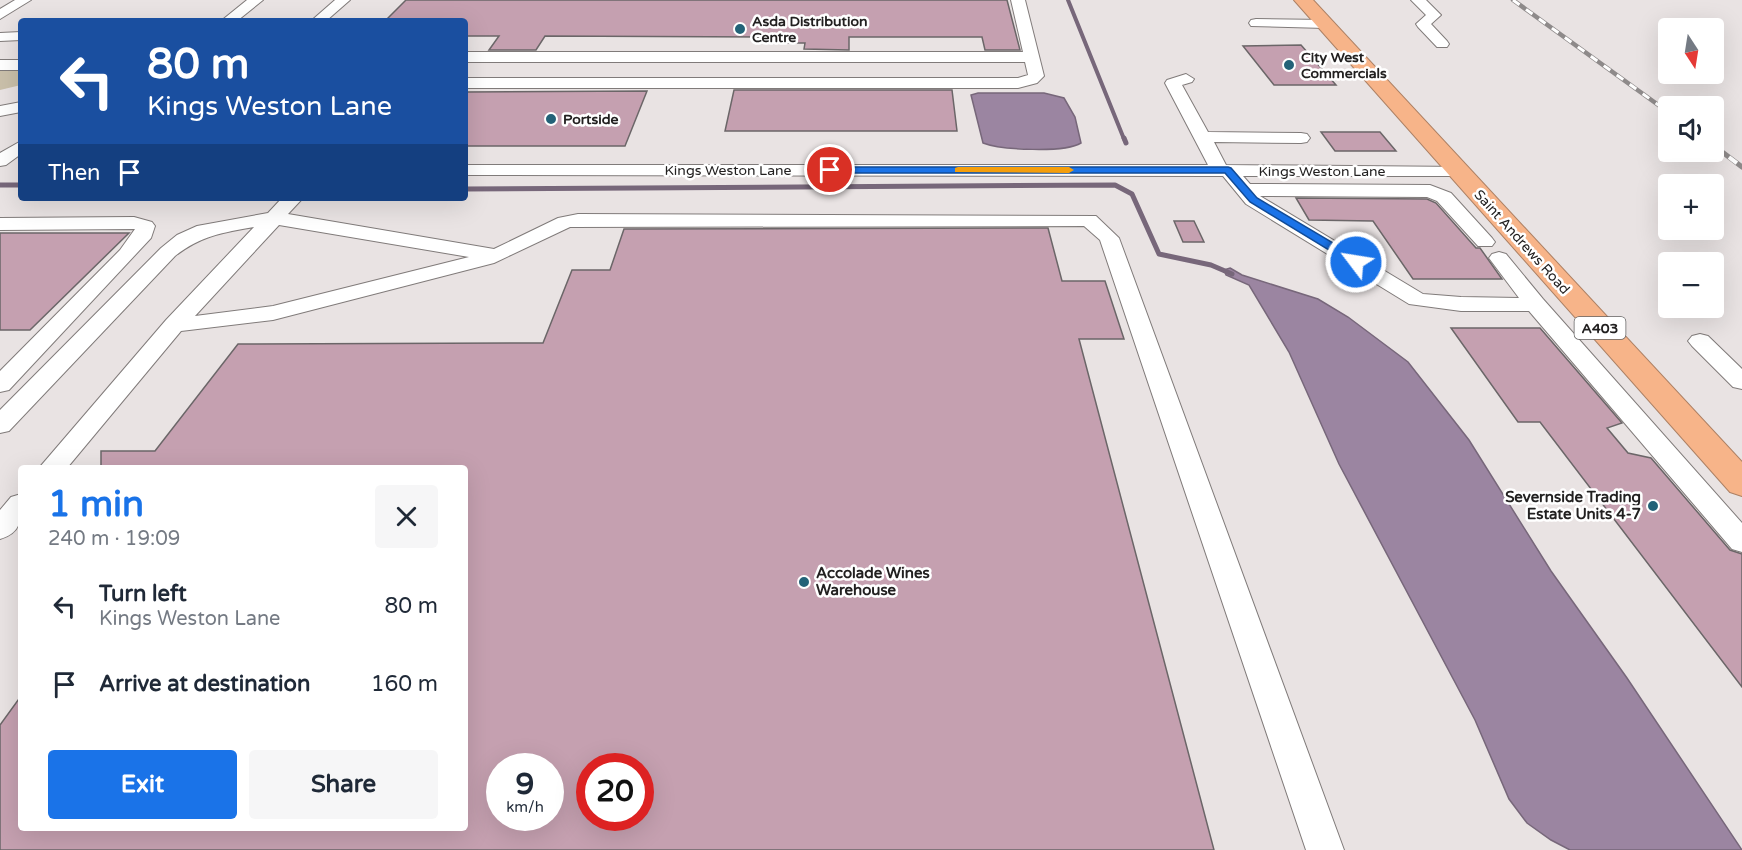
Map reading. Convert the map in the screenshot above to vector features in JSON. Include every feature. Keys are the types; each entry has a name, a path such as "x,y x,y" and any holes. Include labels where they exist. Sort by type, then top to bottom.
{"highway":[{"name":"Saint Andrews Road","path":"1303,0 1742,484"}],"street":[{"path":"0,15 24,0"},
{"path":"232,18 256,0"},
{"path":"322,18 343,0"},
{"path":"468,83 1018,83 1031,80 1036,76 1017,0"},
{"path":"1418,0 1434,15 1423,24 1442,44"},
{"path":"1256,23 1325,24"},
{"path":"0,37 18,36"},
{"path":"468,57 1032,57"},
{"path":"0,65 18,65"},
{"path":"1186,79 1173,83 1224,170 1254,200 1417,299 1466,305 1535,304"},
{"path":"0,100 18,97"},
{"path":"0,111 18,108"},
{"path":"1203,137 1301,138"},
{"path":"0,150 18,139"},
{"path":"0,161 18,148"},
{"path":"0,170 18,170"},
{"name":"Kings Weston Lane","path":"468,170 1458,171"},
{"path":"1244,190 1430,191 1444,198 1492,250 1535,304 1742,542"},
{"path":"55,465 174,325 289,201"},
{"path":"0,425 168,252 184,239 204,230 275,218 497,256"},
{"path":"174,325 273,313 497,256 565,222 578,220 1089,220 1109,238 1325,850"},
{"path":"0,224 134,223 145,226 144,234 127,254 0,385"},
{"path":"1700,341 1742,382"},
{"path":"0,529 18,508"}],"shaded area":[{"path":"0,71 18,71 18,86 0,90"},
{"path":"978,93 1044,93 1064,98 1075,117 1081,143 1061,148 1033,149 983,143 971,95"},
{"path":"1230,268 1242,275 1318,299 1348,317 1408,362 1469,440 1551,571 1627,678 1742,850 1570,850 1527,823 1509,799 1475,720 1339,464 1289,352 1249,285 1226,275 1224,270"}],"building":[{"name":"Asda Distribution Centre","path":"406,0 1007,0 1020,50 985,50 982,37 849,37 849,50 804,49 805,43 787,43 788,37 545,36 536,50 489,50 499,36 468,36 468,18 388,18"},
{"name":"City West Commercials","path":"1301,45 1336,85 1274,85 1243,46"},
{"path":"734,90 952,90 957,131 725,131"},
{"name":"Portside","path":"647,91 625,146 468,146 468,92"},
{"path":"1321,132 1380,132 1396,151 1335,151"},
{"path":"1296,198 1427,199 1436,203 1476,248 1480,248 1502,279 1413,279 1373,221 1309,220"},
{"path":"1174,221 1194,221 1204,242 1183,242"},
{"name":"Accolade Wines Warehouse","path":"1048,228 1062,281 1105,281 1124,339 1079,339 1214,850 0,850 0,725 18,700 18,831 468,831 468,465 101,465 101,451 155,451 238,344 543,343 572,270 610,270 624,229"},
{"path":"0,233 129,233 30,330 0,330"},
{"name":"Severnside Trading Estate Units 4-7","path":"1451,328 1540,328 1622,423 1607,428 1628,453 1651,458 1730,550 1742,554 1742,687 1540,422 1518,422"}],"waterway":[{"path":"1068,0 1124,139"},
{"path":"1124,138 1126,143"},
{"path":"0,185 18,185"},
{"path":"468,189 1115,185 1132,194 1159,254 1211,265 1232,274"}],"railway":[{"path":"1513,0 1658,105"},
{"path":"1724,153 1742,167"}],"slow traffic":[{"path":"958,170 1069,170"}],"place":[{"name":"Asda Distribution Centre","path":"740,29"},
{"name":"City West Commercials","path":"1289,65"},
{"name":"Portside","path":"551,119"},
{"name":"Severnside Trading Estate Units 4-7","path":"1653,506"},
{"name":"Accolade Wines Warehouse","path":"804,582"}],"route":[{"path":"830,170 1228,170 1254,200 1356,262"}]}
